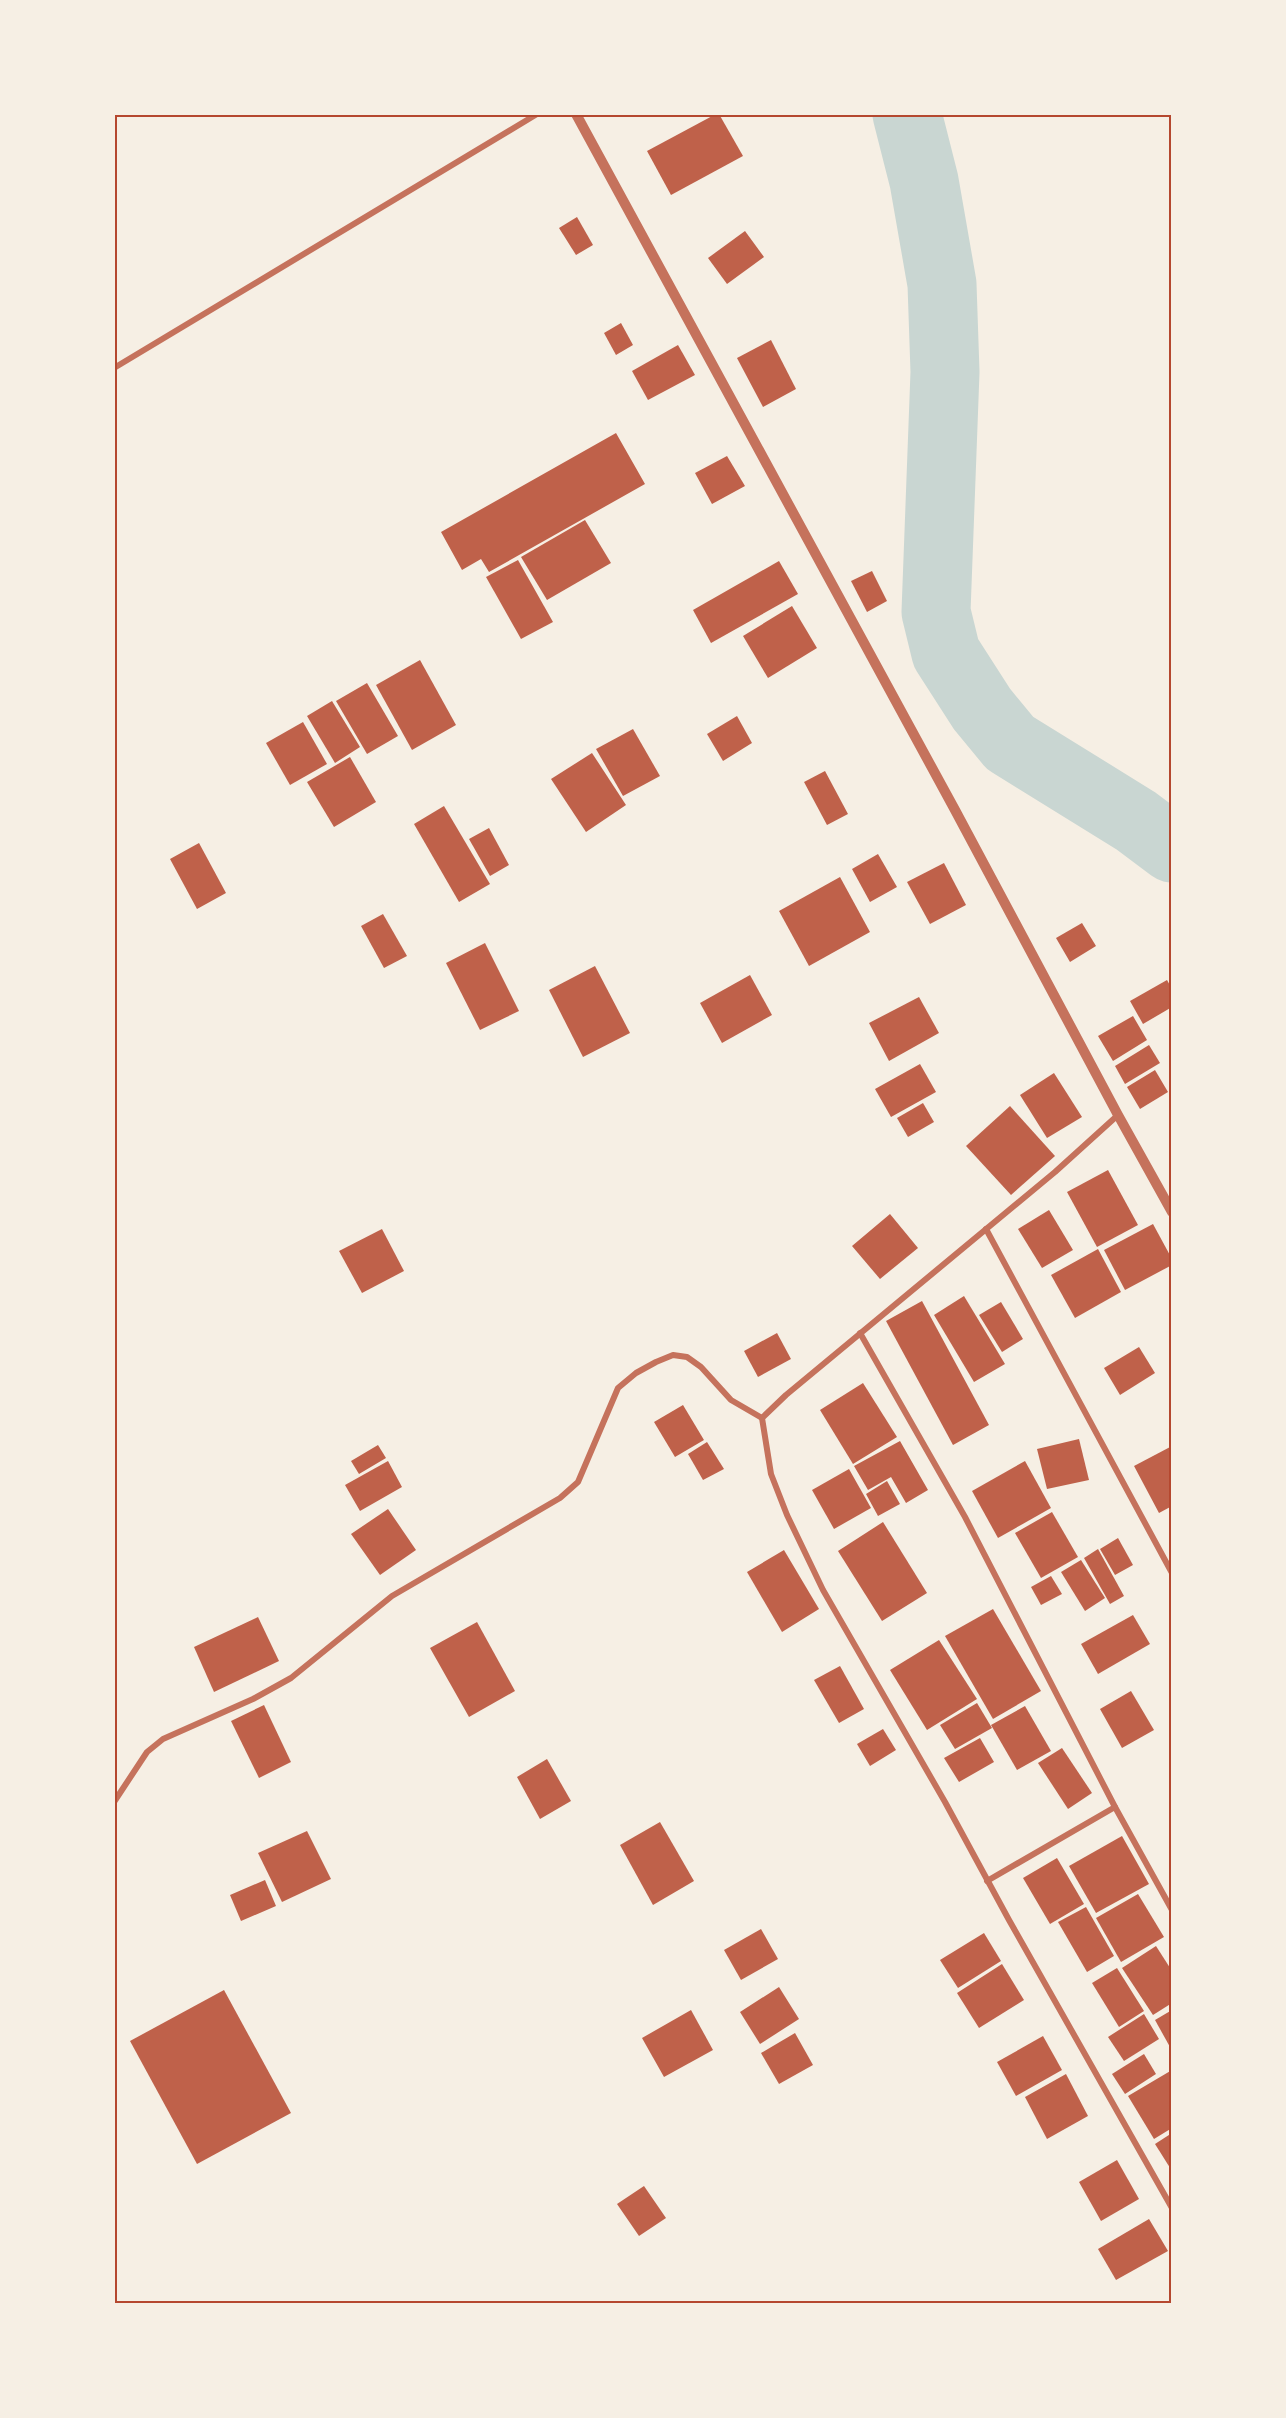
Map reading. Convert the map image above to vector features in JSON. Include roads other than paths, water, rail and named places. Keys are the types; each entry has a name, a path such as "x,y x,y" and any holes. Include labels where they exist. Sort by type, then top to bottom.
{"street":[{"path":"114,368 537,114"},
{"path":"576,114 950,799 1172,1212"},
{"path":"762,1418 786,1395 1055,1172 1118,1115"},
{"path":"986,1229 1172,1573"},
{"path":"860,1333 965,1517 1115,1807 1172,1910"},
{"path":"114,1802 147,1752 163,1739 253,1699 291,1678 392,1596 560,1498 578,1482 618,1388 636,1372 674,1355 687,1357 701,1367 731,1400 762,1418"},
{"path":"762,1418 771,1474 787,1515 823,1590 945,1802 987,1881 1172,2208"},
{"path":"987,1881 1115,1807"}],"waterway":[{"path":"907,114 924,181 942,284 945,372 936,612 946,653 982,709 1010,743 1136,821 1172,848"}]}
